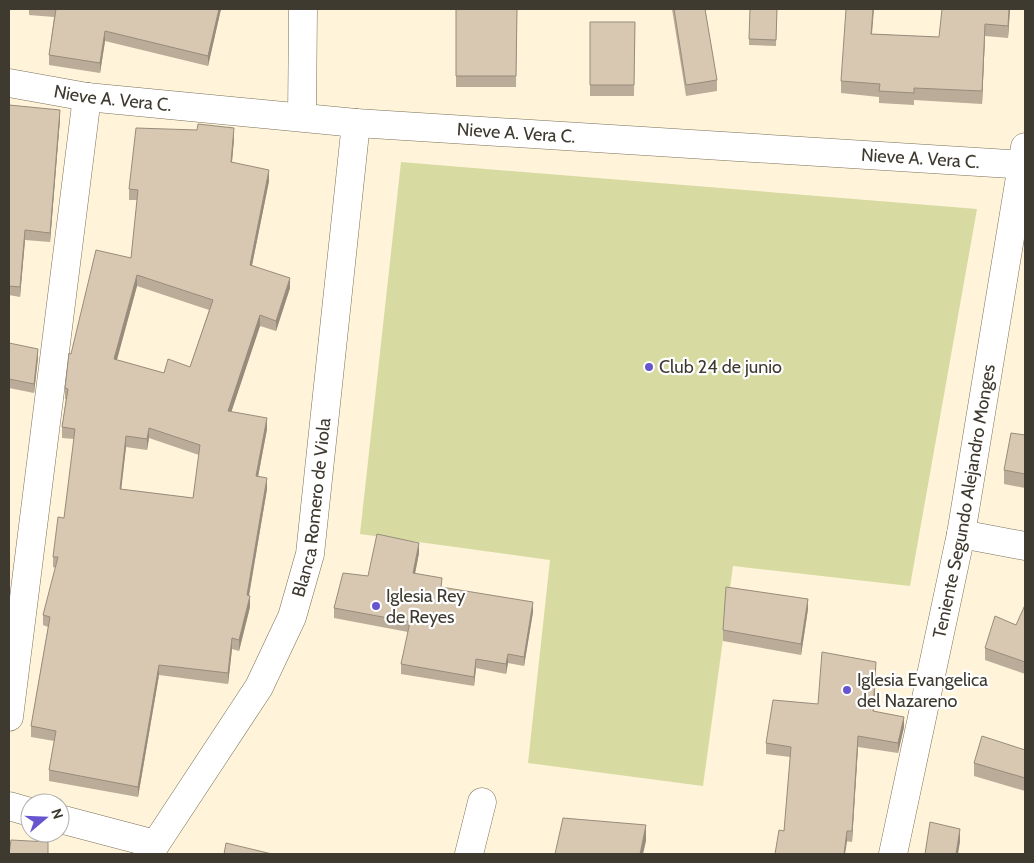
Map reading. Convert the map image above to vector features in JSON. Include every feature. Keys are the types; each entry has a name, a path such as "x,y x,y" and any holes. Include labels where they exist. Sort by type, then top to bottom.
{"street":[{"path":"302,117 303,9"},
{"name":"Nieve A. Vera C.","path":"9,83 87,97 356,123 1024,159"},
{"path":"9,716 87,97"},
{"name":"Blanca Romero de Viola","path":"152,849 258,687 292,617 310,554 356,123"},
{"name":"Teniente Segundo Alejandro Monges","path":"893,854 961,534 1024,159"},
{"path":"961,534 1025,546"},
{"path":"469,854 482,802"},
{"path":"70,822 152,849"}],"green space":[{"path":"401,162 977,209 910,586 733,566 703,786 528,763 550,560 360,534"}],"building":[{"path":"56,9 219,9 208,56 105,31 100,63 49,55"},
{"path":"456,9 517,9 516,76 456,76"},
{"path":"674,9 705,9 717,80 686,85"},
{"path":"750,9 777,9 776,40 749,39"},
{"path":"846,9 873,9 871,34 939,37 942,9 1009,9 1008,26 985,24 982,91 914,88 914,93 879,91 880,84 841,81"},
{"path":"590,22 635,22 634,85 590,85"},
{"path":"9,105 60,110 50,233 25,230 20,287 9,286"},
{"path":"198,124 234,128 231,162 269,170 250,265 290,278 276,321 260,315 228,411 267,418 256,476 267,478 247,595 250,596 239,640 232,638 228,673 159,665 138,787 49,770 56,731 31,726 50,617 43,615 58,557 53,557 58,517 64,518 75,429 62,427 68,389 65,388 69,353 71,354 96,250 131,258 138,190 129,189 136,128 197,130","holes":["137,275 213,300 190,367 168,359 164,373 114,359","149,428 200,445 193,498 120,489 126,436 147,439"]},
{"path":"9,343 38,349 34,384 9,379"},
{"path":"1011,433 1025,435 1025,474 1004,470"},
{"path":"377,534 419,543 413,573 442,578 441,587 533,602 524,657 508,654 506,664 476,659 474,677 401,664 410,622 334,608 343,573 368,576"},
{"path":"726,587 808,599 801,644 723,630"},
{"path":"1025,605 1025,662 985,648 995,616 1016,625"},
{"path":"822,652 876,662 873,711 904,717 898,743 858,736 852,831 847,831 844,854 775,854 779,830 784,831 791,747 766,743 773,700 818,704"},
{"path":"982,736 1025,750 1025,778 974,763"},
{"path":"563,818 646,825 640,854 555,854"},
{"path":"930,822 960,829 956,854 925,854"},
{"path":"11,840 20,840 20,843 48,843 48,854 9,854"},
{"path":"226,843 272,854 224,854"}],"place":[{"name":"Club 24 de junio","path":"649,367"},
{"name":"Iglesia Rey de Reyes","path":"376,606"},
{"name":"Iglesia Evangelica del Nazareno","path":"847,690"}]}
